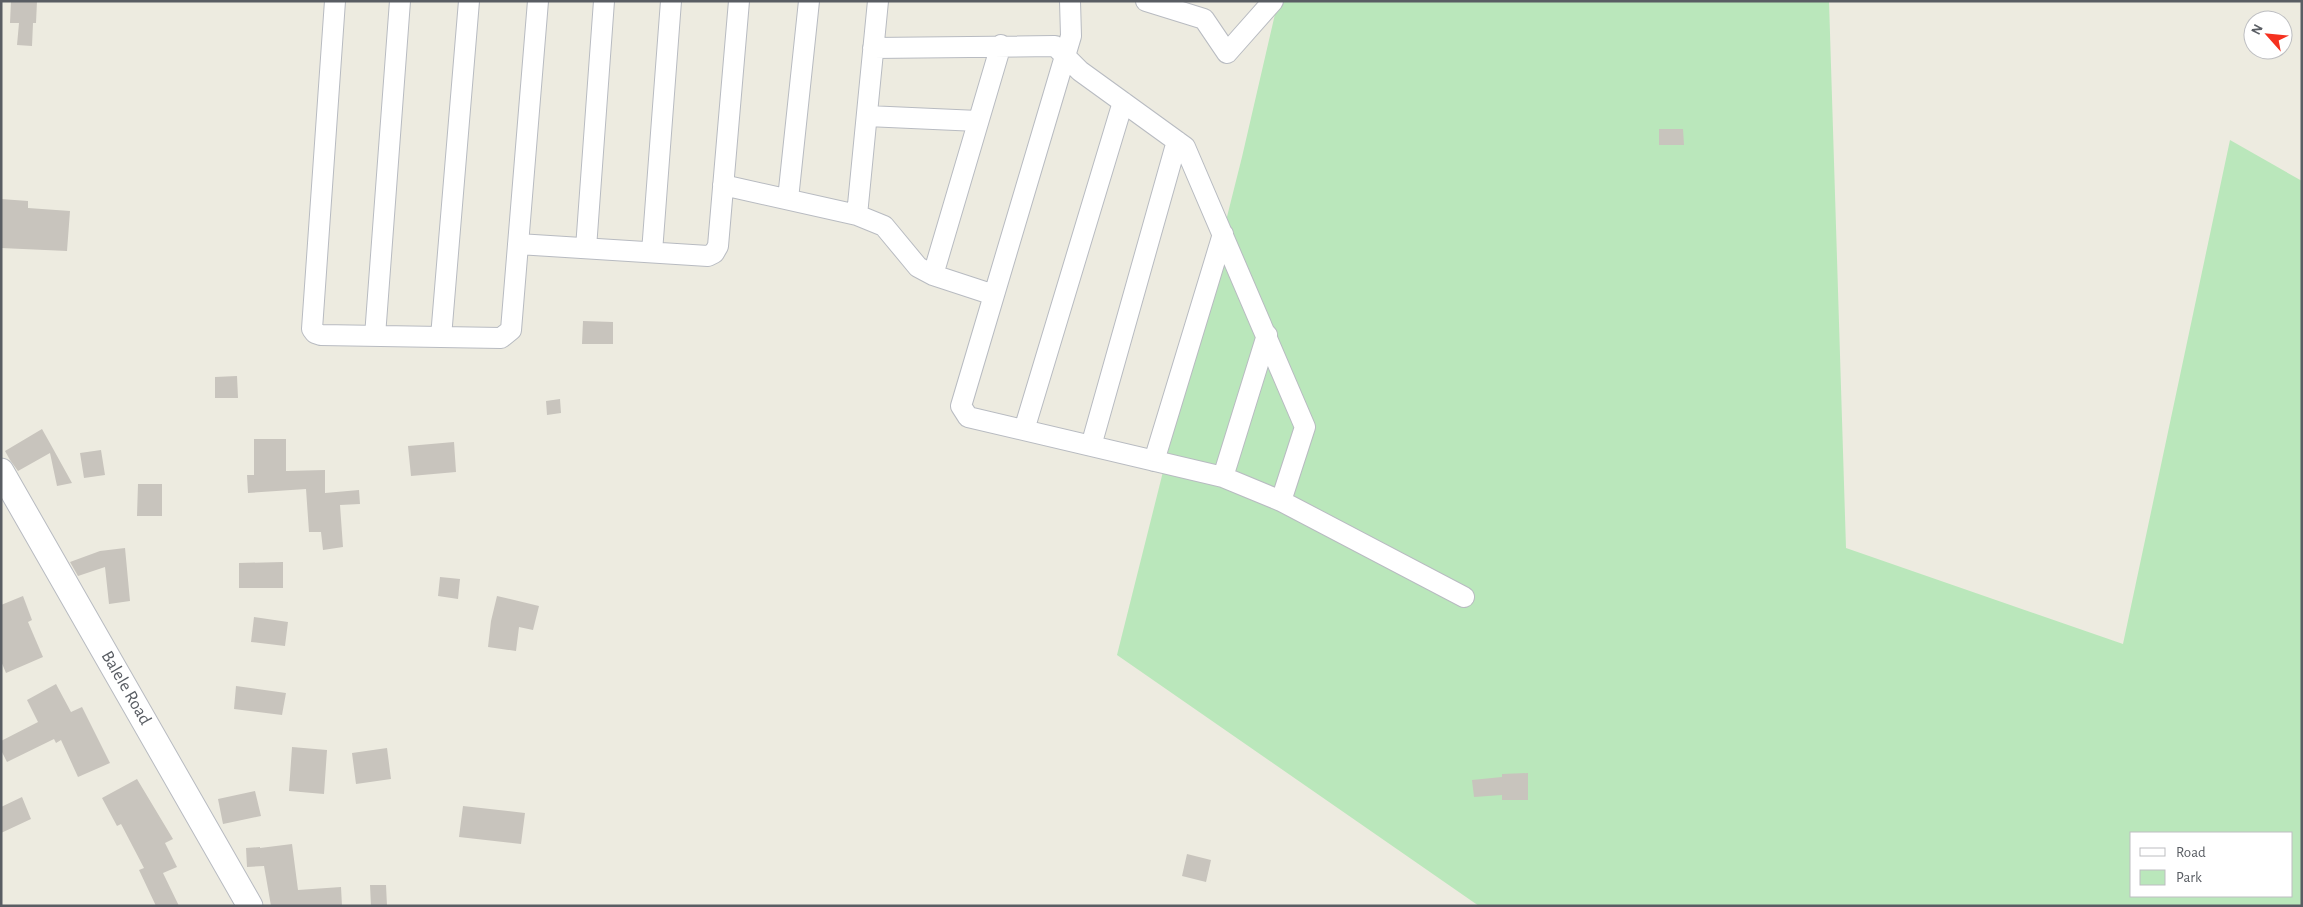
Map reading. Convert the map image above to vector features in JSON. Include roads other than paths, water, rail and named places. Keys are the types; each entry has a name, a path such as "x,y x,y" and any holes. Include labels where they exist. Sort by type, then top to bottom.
{"street":[{"path":"336,1 312,329 315,333 321,335 501,338 511,330 538,1"},
{"path":"375,336 400,1"},
{"path":"441,337 469,1"},
{"path":"586,248 604,1"},
{"path":"652,252 672,1"},
{"path":"518,244 708,256 714,253 718,246 739,1"},
{"path":"788,199 809,1"},
{"path":"857,215 878,1"},
{"path":"1070,1 1071,36 960,406 968,417 1223,477 1281,502 1464,597"},
{"path":"1146,1 1204,20 1227,53 1273,1"},
{"path":"873,48 1001,45 1055,46 1080,71 1185,147 1305,427 1281,502"},
{"path":"933,275 1001,45"},
{"path":"1024,430 1123,102"},
{"path":"867,116 978,121"},
{"path":"1091,446 1177,141"},
{"path":"723,185 857,215 884,226 918,267 933,275 994,295"},
{"path":"1154,461 1223,234"},
{"path":"1223,477 1267,335"},
{"name":"Balele Road","path":"1,471 250,906"}]}
